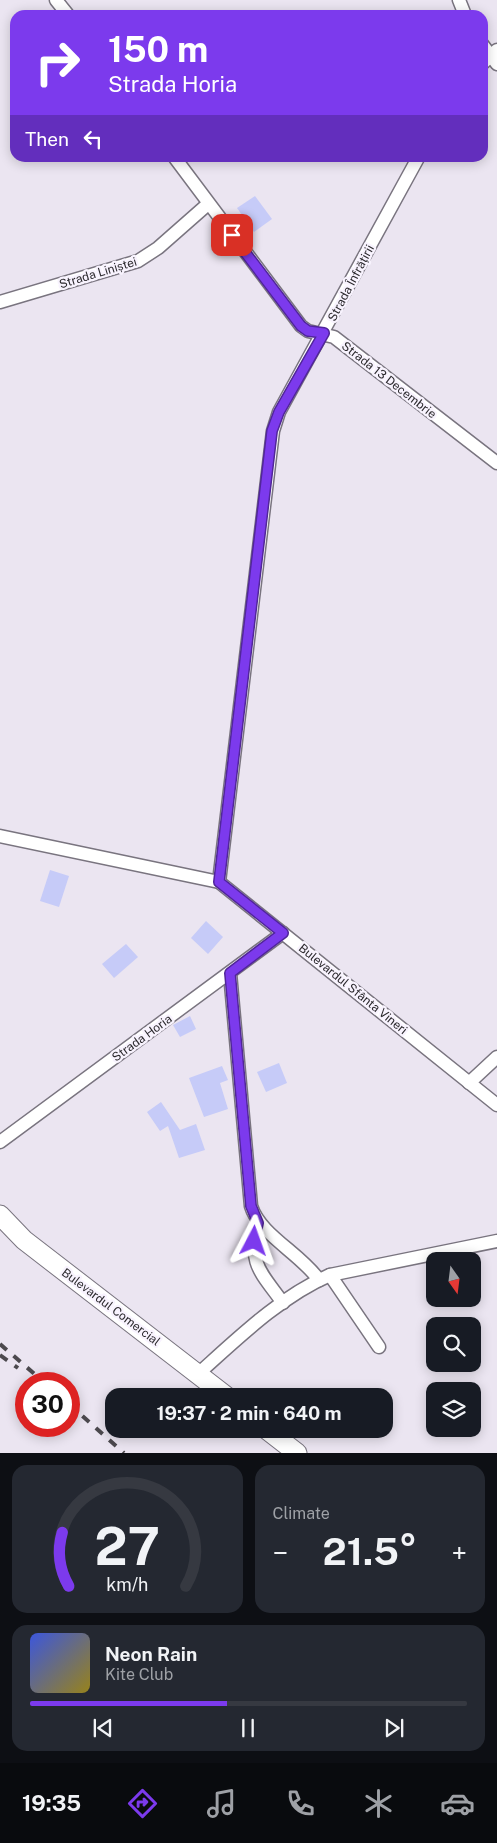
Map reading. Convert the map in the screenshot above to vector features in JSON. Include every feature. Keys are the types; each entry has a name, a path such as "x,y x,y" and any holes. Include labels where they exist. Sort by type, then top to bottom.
{"main road":[{"name":"Bulevardul Comercial","path":"0,1214 24,1240 216,1388"},
{"path":"278,1438 297,1453"}],"street":[{"path":"56,0 64,10"},
{"name":"Strada 13 Decembrie","path":"178,162 301,326 308,331 324,333 345,345 497,463"},
{"name":"Strada Înfrățirii","path":"219,882 272,431 279,412 324,333 416,162"},
{"name":"Strada Liniștei","path":"0,302 138,261 158,248 208,204"},
{"name":"Bulevardul Sfânta Vineri","path":"0,836 219,882 497,1106"},
{"name":"Strada Horia","path":"0,1142 283,933"},
{"path":"230,973 251,1206 258,1223 324,1277 379,1347"},
{"path":"469,1083 497,1057"},
{"path":"258,1223 254,1241 256,1262 283,1303"},
{"path":"198,1374 283,1303 324,1277 497,1241"}],"building":[{"path":"255,196 272,219 254,232 237,208"},
{"path":"50,870 69,876 59,907 40,901"},
{"path":"206,921 223,937 208,954 191,938"},
{"path":"126,944 138,957 114,978 102,964"},
{"path":"190,1016 196,1029 180,1037 173,1025"},
{"path":"279,1063 287,1083 266,1092 257,1072"},
{"path":"222,1066 228,1080 220,1083 228,1109 204,1117 189,1078"},
{"path":"161,1102 180,1130 196,1124 205,1150 179,1158 168,1126 160,1131 147,1112"}],"railway":[{"path":"0,1344 32,1372"},
{"path":"0,1355 18,1368"},
{"path":"80,1414 124,1453"}],"route":[{"path":"232,235 301,326 314,333 324,333 279,412 272,431 219,882 283,933 230,973 251,1206 258,1223 254,1241"}]}
